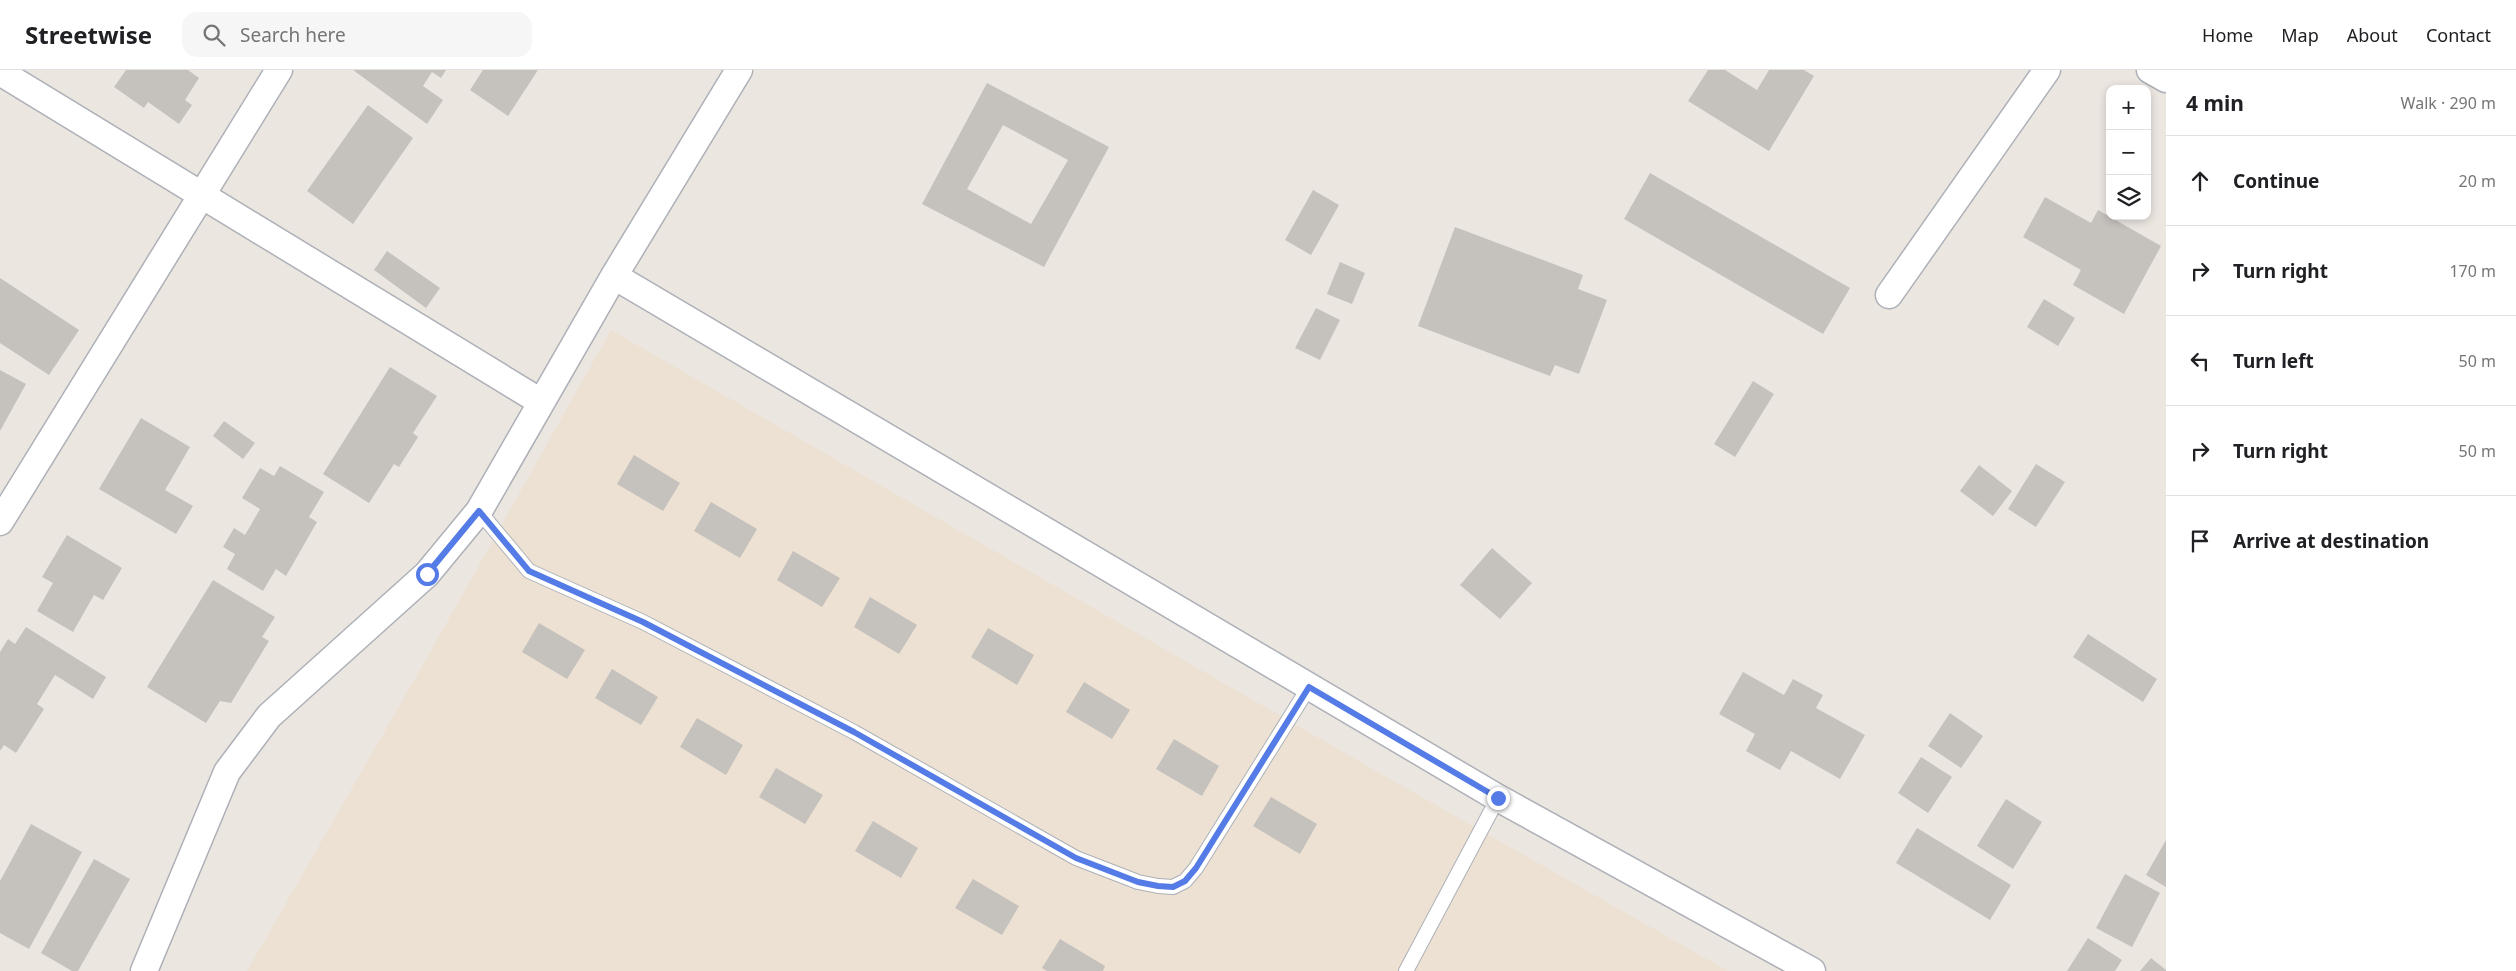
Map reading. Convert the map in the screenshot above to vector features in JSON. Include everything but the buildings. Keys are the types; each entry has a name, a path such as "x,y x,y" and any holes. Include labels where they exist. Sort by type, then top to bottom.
{"street":[{"path":"0,522 279,70"},
{"path":"144,971 227,772 269,716 427,574 479,511 614,276 739,70"},
{"path":"1889,295 2048,70"},
{"path":"2150,70 2166,79"},
{"path":"0,72 542,402"},
{"path":"614,276 1498,798 1812,971"}],"lane":[{"path":"479,511 529,571 643,622 854,732 1076,858 1138,882 1173,887 1185,881 1196,868 1309,687"},
{"path":"1406,971 1498,798"}],"shaded area":[{"path":"611,330 1383,775 1728,971 247,971 428,656"}],"route":[{"path":"427,574 479,511 529,571 643,622 854,732 1041,840 1076,858 1138,882 1173,887 1185,881 1196,868 1309,687 1498,798"}]}
